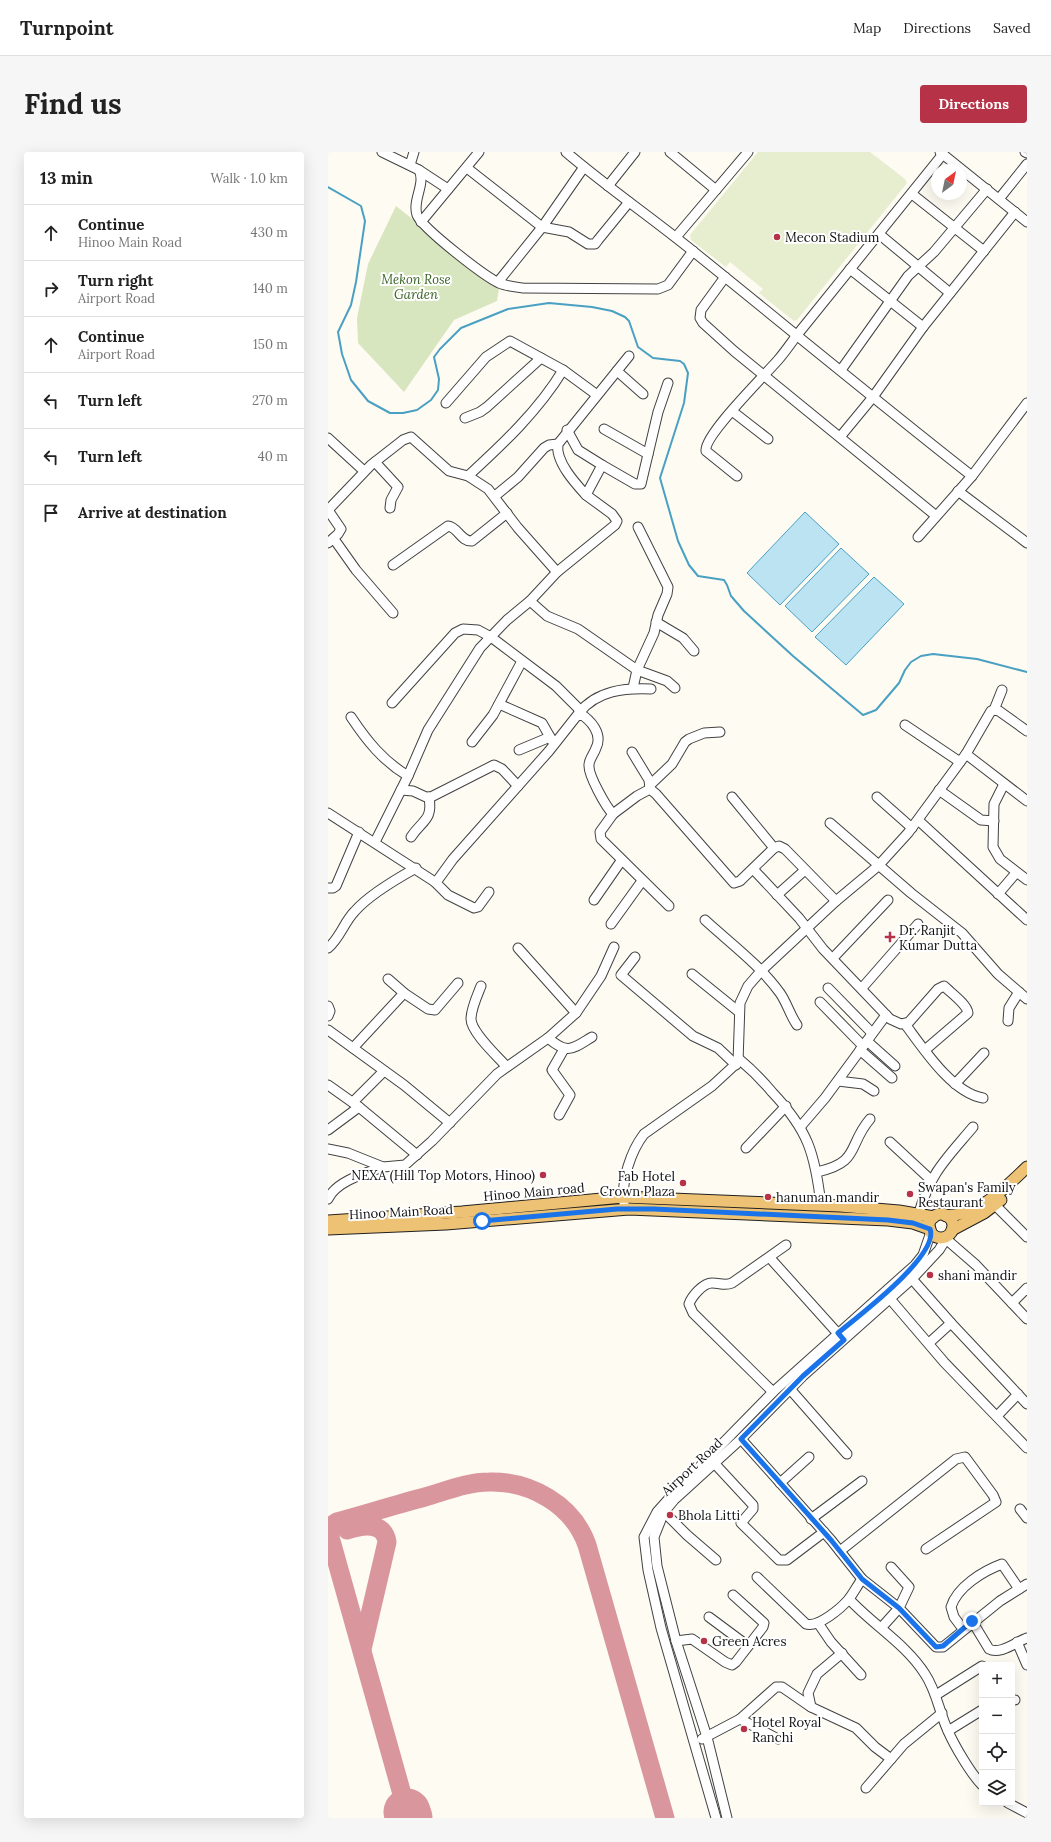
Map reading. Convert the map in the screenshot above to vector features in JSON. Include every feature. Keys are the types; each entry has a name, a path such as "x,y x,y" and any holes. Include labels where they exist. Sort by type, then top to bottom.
{"main road":[{"path":"1027,1167 997,1194 978,1208 958,1214 946,1216 940,1215 934,1217 930,1222 930,1231 939,1238 949,1235 995,1205 1027,1177"},
{"name":"Hinoo Main road","path":"328,1222 462,1212 623,1197 821,1205 919,1213 934,1217"},
{"name":"Hinoo Main Road","path":"328,1229 446,1224 625,1209 888,1220 913,1223 930,1231"},
{"path":"946,1216 951,1220 949,1235"}],"street":[{"path":"382,152 419,170 448,189"},
{"path":"410,165 414,152"},
{"path":"421,222 479,152"},
{"path":"566,152 584,168 676,237 972,476"},
{"path":"608,186 635,152"},
{"path":"670,152 716,190"},
{"path":"676,237 745,153"},
{"path":"737,476 705,450 715,432 778,360 912,194 942,153 1027,221"},
{"path":"999,199 1027,164"},
{"path":"467,168 542,227 569,232 588,244 595,244 629,202"},
{"path":"498,282 542,227 584,168"},
{"path":"419,170 422,180 416,211 421,222 498,282 523,288 658,289 668,285 693,251"},
{"path":"842,370 908,276 956,228 987,189"},
{"path":"912,194 984,251"},
{"path":"840,437 873,397 923,327 1015,212"},
{"path":"879,234 950,293"},
{"path":"850,269 889,302 923,327"},
{"path":"725,277 701,310 700,318 717,336 935,515"},
{"path":"446,403 486,357 506,342 512,341 563,370 597,395"},
{"path":"375,842 408,776 423,740 480,648 557,572 598,540 616,523 616,518 612,514 586,495 563,464 559,453 558,444 629,356"},
{"path":"465,418 480,412 487,407 542,358"},
{"path":"468,476 527,416 554,385 563,370"},
{"path":"617,371 644,394"},
{"path":"568,430 578,450 602,465 640,485 642,482 658,412 668,383"},
{"path":"918,537 935,515 972,476 1027,404"},
{"path":"732,411 768,439"},
{"path":"604,429 648,454"},
{"path":"393,614 331,541 341,529 328,510 364,471 403,440 411,436 449,471 468,476 480,482 495,496 557,572"},
{"path":"328,438 364,471"},
{"path":"495,496 518,477 544,448 549,445 558,444"},
{"path":"375,462 398,487 391,500 390,508"},
{"path":"586,495 602,465"},
{"path":"958,492 1027,543"},
{"path":"393,565 448,526 452,527 465,540 472,541 507,512"},
{"path":"633,688 637,670 650,641 668,587 638,527"},
{"path":"530,600 547,616 578,629 637,670 667,681 675,688"},
{"path":"656,622 683,638 694,651"},
{"path":"392,704 455,633 463,629 478,630 491,636 565,693 580,712 593,724 597,732 598,743 589,762 590,772 613,814"},
{"path":"472,742 488,724 522,661"},
{"path":"435,882 475,833 518,786 552,740 580,712 596,698 613,691 633,688 651,689"},
{"path":"625,1209 623,1197 628,1167 644,1134 712,1086 738,1062 739,1012 742,996 761,971 836,901 878,866 915,824 966,754 985,719 994,710 1002,690"},
{"path":"499,704 538,721 552,740"},
{"path":"994,710 1004,714 1027,731"},
{"path":"351,717 377,753 388,763 408,776"},
{"path":"905,725 960,762"},
{"path":"669,906 642,882 604,843 600,835 613,814 650,787 672,764 689,738 704,733 720,732"},
{"path":"519,750 552,740"},
{"path":"632,752 650,787 734,883 740,881 777,846 782,847 836,901"},
{"path":"966,754 1027,801"},
{"path":"401,790 413,791 429,797 494,765 502,769 518,786"},
{"path":"1004,784 994,804 992,840 996,854 1016,873 1027,880"},
{"path":"939,790 982,820 994,821"},
{"path":"411,837 427,819 430,812 429,797"},
{"path":"732,797 774,848"},
{"path":"877,798 915,824 1027,920"},
{"path":"328,813 416,868 435,882 448,895 474,908 478,907 489,892"},
{"path":"830,823 878,866 962,933 998,974 1027,999"},
{"path":"328,888 333,888 336,886 359,832"},
{"path":"594,900 622,861"},
{"path":"328,948 340,934 356,909 400,877 416,868"},
{"path":"753,869 886,1015 896,1022 905,1024 925,1050 955,1084 969,1094 983,1098"},
{"path":"777,895 805,870"},
{"path":"998,894 1016,873"},
{"path":"610,924 642,882"},
{"path":"833,958 888,900"},
{"path":"705,920 761,971 782,995 792,1018 797,1025"},
{"path":"862,988 918,924"},
{"path":"328,1199 335,1190 343,1184 383,1167 405,1165 417,1155 450,1123 478,1091 506,1066 548,1038 576,1013 601,976 614,947"},
{"path":"518,948 576,1013"},
{"path":"635,957 622,975 693,1036 718,1048 738,1062 786,1106 801,1126 812,1151 817,1172 821,1205"},
{"path":"692,974 739,1012"},
{"path":"388,979 404,993 428,1009 435,1010 458,983"},
{"path":"481,986 472,1014 472,1024 481,1038 506,1066"},
{"path":"905,1024 913,1018 938,989 944,986 966,1009 968,1012 963,1019 925,1050"},
{"path":"828,988 892,1078"},
{"path":"1008,1021 1009,1008 1019,992"},
{"path":"353,1048 404,993"},
{"path":"820,1002 894,1066"},
{"path":"328,1006 330,1011 328,1016"},
{"path":"801,1126 838,1081 886,1015"},
{"path":"328,1030 404,1085 450,1123"},
{"path":"548,1038 564,1050 573,1049 592,1037"},
{"path":"559,1115 570,1095 552,1070 564,1050"},
{"path":"955,1084 984,1053"},
{"path":"328,1130 356,1105 384,1071"},
{"path":"838,1081 863,1084 874,1091"},
{"path":"328,1085 356,1105 417,1155"},
{"path":"746,1148 786,1106"},
{"path":"817,1172 836,1167 850,1155 860,1132 870,1119"},
{"path":"919,1213 924,1194 931,1180 943,1162 973,1128"},
{"path":"890,1142 931,1180"},
{"path":"328,1149 348,1153 383,1167"},
{"path":"995,1205 1027,1237"},
{"name":"Airport Road","path":"716,1818 661,1628 648,1570 644,1537 657,1512 773,1392 838,1333 890,1289 919,1260 926,1247 930,1231"},
{"path":"949,1235 1027,1319"},
{"name":"Airport Road","path":"727,1818 706,1737 676,1641 657,1566 654,1537 664,1512 674,1500 715,1464 790,1390 844,1340 891,1300 939,1250 949,1235"},
{"path":"773,1392 693,1313 689,1304 692,1298 705,1285 709,1283 728,1285 770,1258 786,1245"},
{"path":"770,1258 844,1340"},
{"path":"912,1279 1027,1404"},
{"path":"1012,1303 1027,1288"},
{"path":"891,1300 929,1344 1027,1448"},
{"path":"929,1344 951,1323"},
{"path":"790,1390 847,1454"},
{"path":"997,1416 1018,1394"},
{"path":"741,1439 824,1532 862,1579 899,1608 936,1647 943,1646 972,1621 1027,1584"},
{"path":"780,1483 809,1457"},
{"path":"840,1551 956,1459 965,1457 993,1495 996,1502 926,1549"},
{"path":"715,1464 752,1505 753,1509 741,1523 779,1560 787,1560 824,1532"},
{"path":"811,1519 862,1481"},
{"path":"1020,1509 1027,1518"},
{"path":"664,1512 687,1535 716,1560"},
{"path":"963,1630 954,1617 951,1608 957,1596 969,1584 1002,1564 1019,1589"},
{"path":"882,1627 899,1608 909,1587 891,1567"},
{"path":"758,1577 806,1624 810,1625 818,1623 837,1610 849,1599 862,1579"},
{"path":"676,1641 692,1639 725,1662 732,1665 763,1627 764,1623 733,1595"},
{"path":"849,1599 863,1614 882,1627 925,1674 936,1695 948,1731 973,1776 979,1782"},
{"path":"709,1617 748,1646"},
{"path":"972,1621 989,1649 994,1651 999,1651 1027,1638"},
{"path":"818,1623 831,1642 861,1675"},
{"path":"1017,1642 1027,1665"},
{"path":"811,1707 808,1693 817,1674 842,1653"},
{"path":"936,1695 979,1668"},
{"path":"695,1742 740,1719 776,1687 782,1687 811,1707 856,1728 875,1747 891,1759"},
{"path":"948,1731 979,1712"},
{"path":"866,1788 909,1740 942,1714"},
{"path":"740,1719 778,1740"},
{"path":"1012,1806 1026,1816"}],"green space":[{"name":"Mecon Stadium","path":"758,152 870,152 905,179 907,183 797,320 794,321 759,293 763,289 730,262 726,267 691,240 690,235"},
{"name":"Mekon Rose Garden","path":"396,206 499,288 497,301 454,320 404,392 358,343 357,318 368,264"}],"water":[{"path":"805,512 839,544 780,605 747,573"},
{"path":"841,548 869,574 812,632 785,606"},
{"path":"874,577 904,604 846,665 815,637"}],"waterway":[{"path":"328,187 361,206 365,221 351,305 338,332 342,354 351,380 368,401 390,413 403,413 417,410 431,400 438,390 439,379 434,357 440,349 461,328 508,309 549,303 592,307 612,311 625,317 629,321 638,347 653,358 680,361 684,364 688,373 684,403 660,478 678,541 689,565 698,576 724,580 731,596 744,611 793,656 863,715 876,710 899,683 905,670 911,662 921,656 933,654 977,659 1027,672"}],"taxiway":[{"path":"328,1528 337,1522 457,1487 481,1482 505,1483 520,1486 535,1491 561,1507 572,1518 587,1545 665,1818"},
{"path":"347,1530 372,1526 382,1531 387,1542 362,1649"},
{"path":"328,1530 407,1812"}],"runway":[{"path":"407,1812 409,1818"}],"place":[{"name":"Mecon Stadium","path":"777,237"},
{"name":"Dr. Ranjit Kumar Dutta","path":"890,937"},
{"name":"NEXA (Hill Top Motors, Hinoo)","path":"543,1175"},
{"name":"Fab Hotel Crown Plaza","path":"683,1183"},
{"name":"Swapan's Family Restaurant","path":"910,1194"},
{"name":"hanuman mandir","path":"768,1197"},
{"name":"shani mandir","path":"930,1275"},
{"name":"Bhola Litti","path":"670,1515"},
{"name":"Green Acres","path":"704,1641"},
{"name":"Hotel Royal Ranchi","path":"744,1729"}],"route":[{"path":"482,1221 617,1209 654,1209 775,1216 888,1220 913,1223 930,1229 931,1232 929,1240 923,1255 919,1260 890,1289 838,1333 844,1340 803,1376 741,1439 831,1540 862,1579 899,1608 936,1647 940,1648 943,1646 972,1621"}]}
